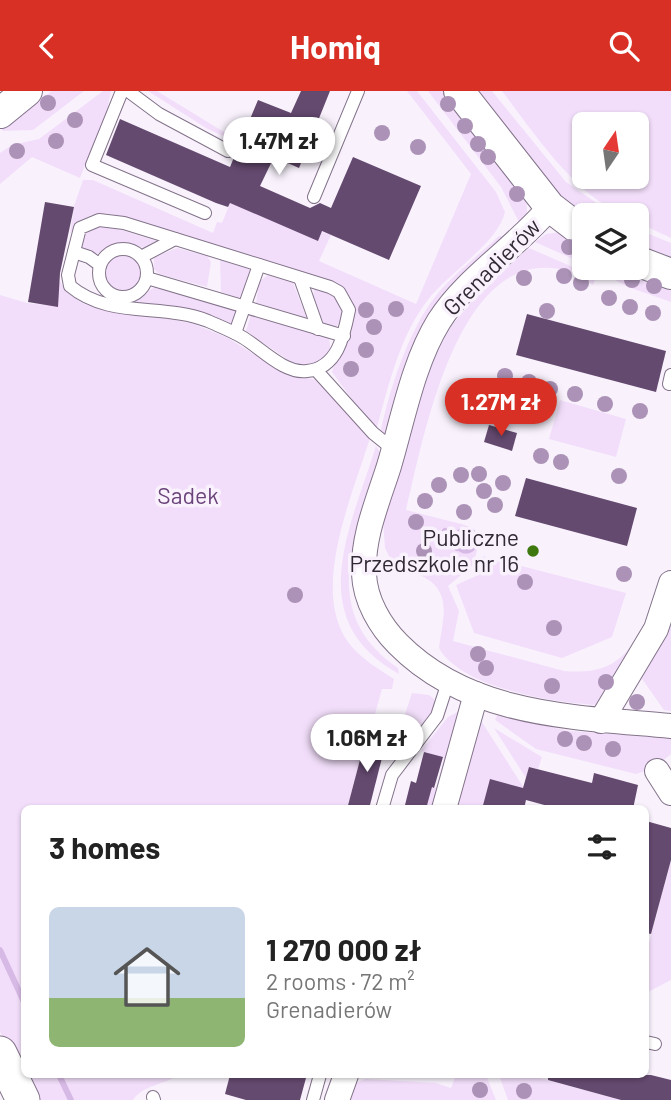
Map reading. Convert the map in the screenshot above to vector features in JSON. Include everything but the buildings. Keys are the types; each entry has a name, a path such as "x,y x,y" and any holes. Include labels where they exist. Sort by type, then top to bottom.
{"main road":[{"path":"0,1053 23,1100"}],"street":[{"path":"0,113 27,91"},
{"path":"459,91 550,207 572,224"},
{"name":"Grenadierów","path":"550,207 527,235 460,295 440,319 413,385 367,538 363,577 377,617 392,638 407,653 448,682 476,695 541,714 671,726"},
{"path":"649,266 671,274"},
{"path":"601,721 656,629 671,583"},
{"path":"445,805 476,695"},
{"path":"657,771 671,793"},
{"path":"337,1100 345,1078"}],"lane":[{"path":"122,91 92,165 205,213"},
{"path":"128,91 159,114 228,151"},
{"path":"314,197 358,91"},
{"path":"99,220 124,223 175,239 330,287 346,300 349,310 344,336 333,356 316,370 304,372 291,369 234,333 206,320 174,312 114,306 88,299 70,286 68,275 80,228 99,220"},
{"path":"141,257 175,239"},
{"path":"115,250 133,251 141,257 147,278 139,292 118,297 105,290 99,280 100,265 105,256 115,250"},
{"path":"74,252 100,265"},
{"path":"234,333 260,265"},
{"path":"147,278 344,336"},
{"path":"300,278 318,329"},
{"path":"316,370 373,433 394,450"},
{"path":"383,805 391,775 438,716 448,682"},
{"path":"313,1100 319,1078"}],"green space":[{"path":"52,91 84,91 33,130 3,131 1,128"},
{"path":"103,91 111,91 107,111 80,178 32,157 0,184 0,153 12,145 39,139"},
{"path":"148,91 157,91 224,132 242,139 240,144 206,128"},
{"path":"407,91 417,91 496,192 505,212 493,235 427,301 409,329 396,361 377,427 373,428 332,372 349,339 353,321 352,304 344,289 337,283 111,214 87,217 70,234 74,206 83,180 93,180 213,233 217,222 222,223 230,203 331,235 319,261 416,304 471,174"},
{"path":"428,91 445,91 526,193 527,214 520,224 501,187"},
{"path":"472,91 492,91 572,189 597,203 572,203 572,206 550,188"},
{"path":"502,91 671,91 671,238 649,228 649,203 603,203 585,189 649,189 649,112 572,112 572,177"},
{"path":"102,224 157,241 144,248 118,244 94,256 79,248 83,235"},
{"path":"562,232 572,237 572,259 535,242 546,234"},
{"path":"649,234 671,243 671,260 649,252"},
{"path":"499,236 509,237 447,294 387,435 380,434 401,362 425,311 450,281"},
{"path":"177,248 207,256 211,262 207,287 159,274 154,269 154,257"},
{"path":"529,248 572,267 572,273 559,269 524,271 494,289 470,319 450,356 435,398 406,510 465,525 478,547 473,565 448,586 459,611 453,641 564,671 596,670 617,660 626,652 651,617 598,705 558,701 511,691 488,683 450,662 439,648 444,608 439,590 422,576 392,563 385,548 383,521 430,367 449,329 481,290"},
{"path":"123,254 136,260 142,273 136,286 123,292 110,286 104,273 110,260"},
{"path":"220,260 250,269 243,294 239,298 221,292"},
{"path":"268,275 293,283 307,319 256,303 259,282"},
{"path":"649,277 671,285 671,302 615,280 649,280"},
{"name":"Sadek","path":"60,281 66,292 84,304 120,313 156,316 194,324 228,338 284,373 321,381 370,438 338,541 333,596 337,620 353,648 394,679 392,689 382,689 373,721 400,729 412,693 429,695 434,699 435,707 405,747 366,737 348,805 21,805 21,1074 0,1032 0,295 27,303 54,306 56,284"},
{"path":"157,286 238,311 232,324 195,310 128,303"},
{"path":"314,289 333,295 342,305 342,319 336,327 323,324 313,296"},
{"path":"251,314 329,338 331,352 313,366 297,366 246,331"},
{"path":"560,400 626,419 616,457 549,439"},
{"path":"376,446 381,454 354,540 349,568 350,596 357,622 372,646 398,668 399,674 369,652 351,627 342,599 341,570 346,539"},
{"path":"483,556 626,593 612,637 562,658 474,633 456,585 476,576"},
{"path":"671,621 671,711 664,710 640,676"},
{"path":"461,710 438,805 427,805 432,787 436,788 444,758 421,751 448,717"},
{"path":"497,715 569,731 671,738 671,754 654,768 636,774 536,749 495,720"},
{"path":"480,719 524,788 488,805 451,805"},
{"path":"494,728 542,757 538,769 529,767 526,778"},
{"path":"671,860 671,980 649,991 649,943"},
{"path":"23,1078 172,1078 142,1091 133,1100 34,1100"},
{"path":"455,1078 487,1078 496,1100 346,1100 356,1083 365,1079 436,1083 451,1088"},
{"path":"500,1078 540,1078 621,1100 508,1100"}],"waterway":[{"path":"445,531 457,548"},
{"path":"0,950 21,996"},
{"path":"60,1078 71,1100"}],"place":[{"name":"Publiczne Przedszkole nr 16","path":"533,551"}]}
